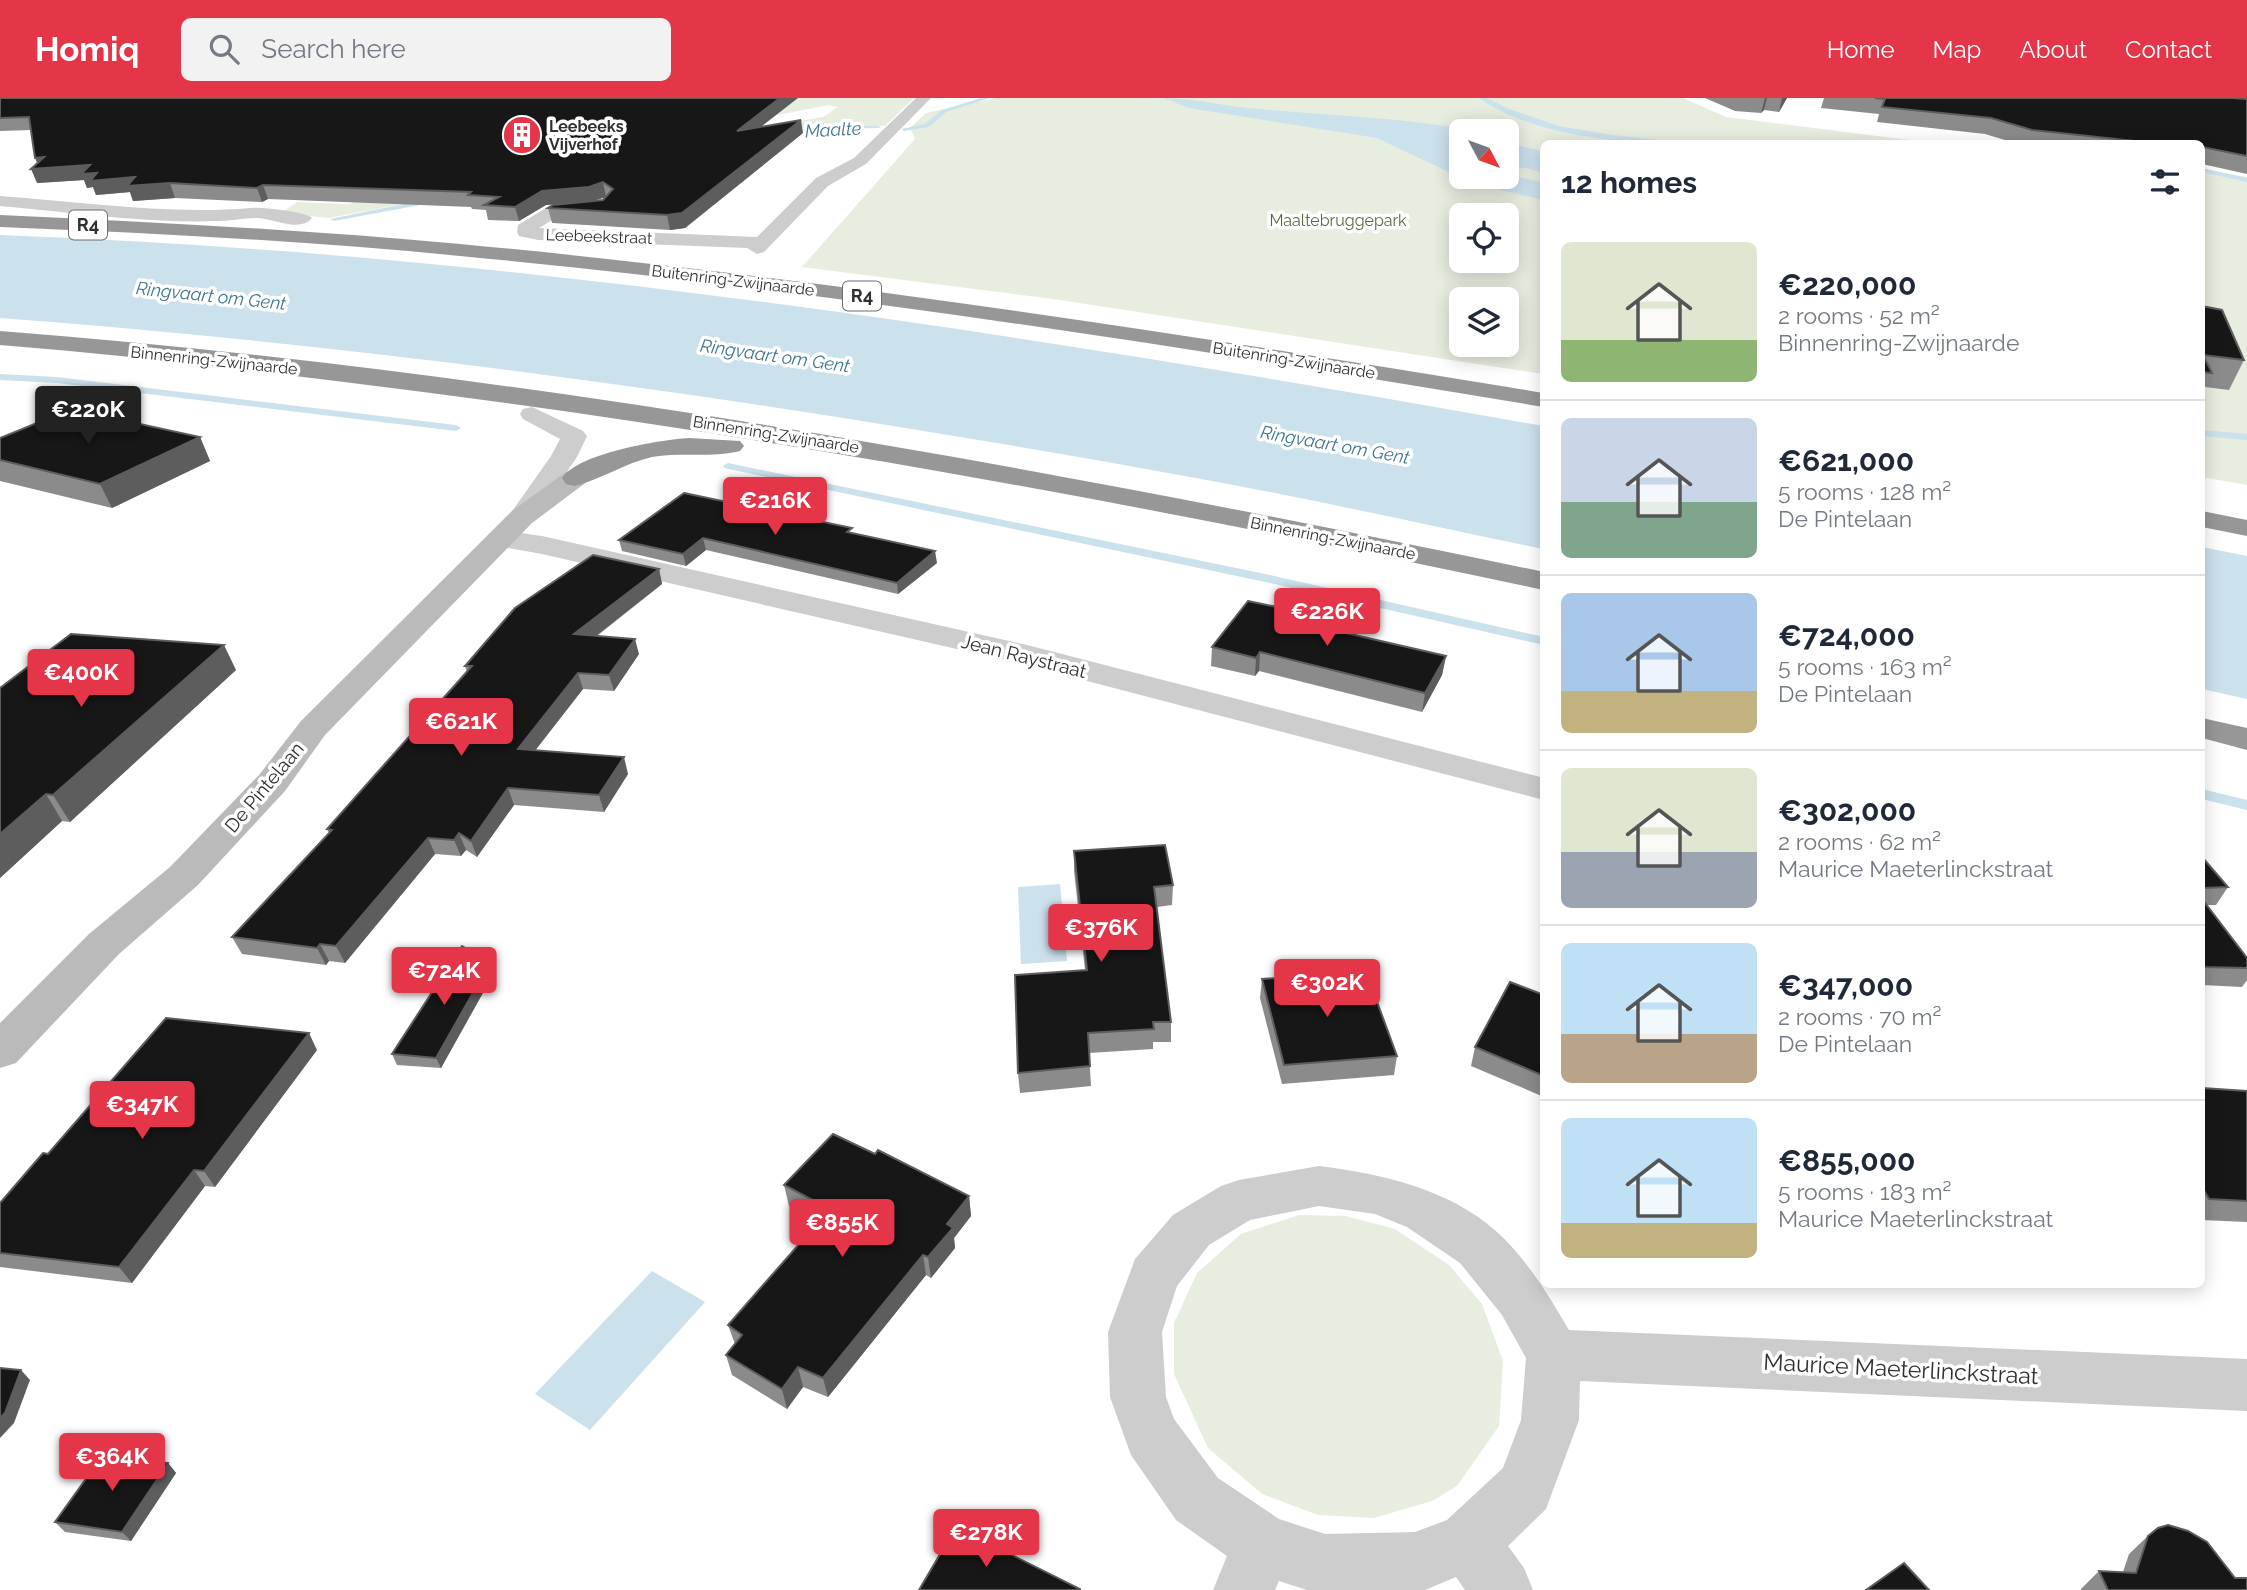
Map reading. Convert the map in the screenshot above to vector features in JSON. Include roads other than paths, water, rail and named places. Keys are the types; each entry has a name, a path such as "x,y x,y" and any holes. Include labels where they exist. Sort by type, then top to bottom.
{"highway":[{"name":"Buitenring-Zwijnaarde","path":"0,221 457,250 694,275 1003,314 1540,400"},
{"name":"Binnenring-Zwijnaarde","path":"0,338 440,385 776,434 1029,477 1540,581"},
{"path":"0,352 250,378 532,414 955,480 1029,477"},
{"path":"561,478 628,453 697,445 742,447"},
{"path":"2205,503 2247,510"},
{"path":"2205,520 2247,528"},
{"path":"2205,729 2247,739"}],"main road":[{"name":"De Pintelaan","path":"0,1051 104,944 193,867 272,783 313,728 561,478"}],"street":[{"name":"Leebeekstraat","path":"605,204 598,209 552,212 525,229 526,232 760,245 822,181 860,162 924,98"},
{"path":"0,201 219,216 262,212 275,217 303,218"},
{"path":"532,414 574,436 564,457 561,478"},
{"name":"Jean Raystraat","path":"511,528 542,545 1023,654 1540,788"},
{"path":"1319,1186 1378,1194 1425,1212 1478,1247 1521,1298 1554,1355 1550,1420 1525,1488 1468,1542 1415,1563 1254,1568 1197,1499 1151,1435 1138,1397 1135,1332 1154,1275 1191,1230 1239,1201 1319,1186"},
{"name":"Maurice Maeterlinckstraat","path":"1554,1355 2247,1385"},
{"path":"1468,1542 1502,1590"}],"water":[{"path":"1164,98 1449,127 1449,172 1377,138 1189,108"},
{"path":"1519,146 1540,150 1540,172 1519,168"},
{"path":"1519,177 1540,181 1540,199 1497,189 1519,189"},
{"name":"Ringvaart om Gent","path":"0,235 195,245 389,260 582,280 967,331 1159,360 1540,425 1540,548 1190,477 746,403 299,345 0,318"},
{"path":"2205,548 2247,556 2247,699 2205,690"},
{"path":"1060,884 1067,961 1021,964 1018,887"},
{"path":"652,1271 705,1302 590,1430 535,1394"}],"waterway":[{"name":"Maalte","path":"904,129 927,126 944,111 987,98"},
{"name":"Maalte","path":"1482,98 1507,111 1558,128 1648,140"},
{"name":"Maalte","path":"784,134 825,127 878,128"},
{"name":"Maalte","path":"2205,171 2247,180"},
{"name":"Maalte","path":"334,219 428,201"},
{"path":"0,377 57,380 456,428"},
{"path":"2205,433 2247,437"},
{"path":"728,466 1270,579 1540,640"},
{"path":"2205,795 2247,805"}],"place":[{"name":"Leebeeks Vijverhof","path":"522,135"}],"park label":[{"name":"Maaltebruggepark","path":"1338,220"}]}
